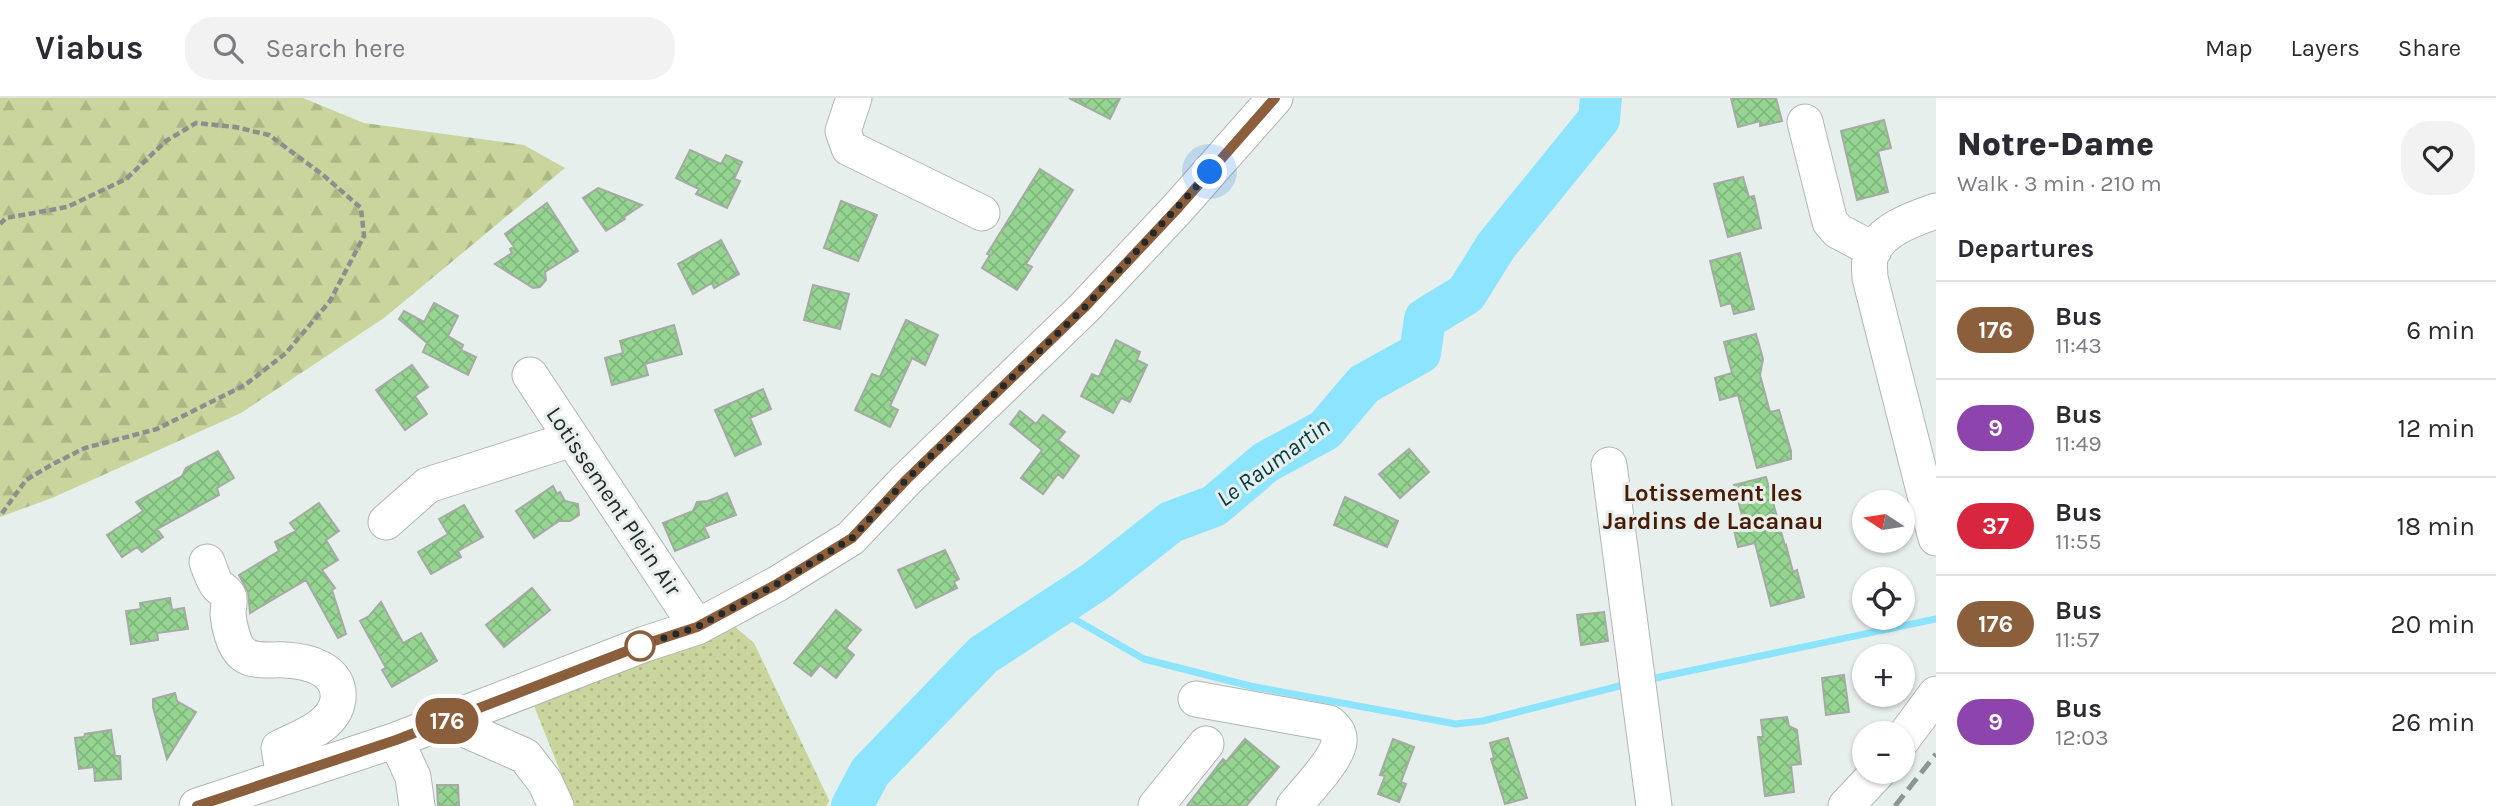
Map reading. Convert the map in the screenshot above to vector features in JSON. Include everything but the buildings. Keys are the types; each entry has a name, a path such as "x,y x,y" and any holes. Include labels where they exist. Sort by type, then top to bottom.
{"street":[{"path":"854,98 843,131 849,148 982,213"},
{"path":"205,805 396,740 645,644 697,627 777,584 852,538 906,480 1084,308 1178,208 1275,98"},
{"path":"1805,122 1830,222 1838,231 1874,250"},
{"path":"1936,211 1897,228 1878,242 1870,258 1870,278 1936,538"},
{"name":"Lotissement Plein Air","path":"530,375 697,627"},
{"path":"386,522 428,485 572,439"},
{"path":"1609,465 1654,806"},
{"path":"207,562 217,585 229,598 231,630 242,654 252,659 286,660 320,667 333,677 339,688 337,709 323,725 279,748 284,777"},
{"path":"1915,722 1936,694"},
{"path":"1196,699 1329,723 1337,730 1339,741 1333,756 1294,806"},
{"path":"446,721 525,755 545,782 556,806"},
{"path":"396,740 413,777 417,806"},
{"path":"1156,806 1206,744"},
{"path":"1846,806 1867,784"}],"path":[{"path":"0,224 6,218 67,207 126,179 166,141 196,123 235,127 269,135 323,175 361,208 364,236 330,301 286,353 244,385 157,429 85,448 51,465 26,480 0,516"},
{"path":"0,215 6,218"}],"green space":[{"path":"0,98 303,98 364,123 524,145 565,168 384,318 241,413 52,498 0,517"},
{"path":"734,626 754,643 829,800 827,806 574,806 534,706"}],"waterway":[{"name":"Le Raumartin","path":"852,806 870,772 983,655 1096,581 1171,522 1214,506 1266,462 1325,430 1364,384 1420,353 1425,319 1466,294 1496,246 1599,119 1601,98"},
{"path":"1055,608 1144,659 1250,686 1456,724 1483,721 1627,684"},
{"path":"1646,680 1936,619"}],"railway":[{"path":"1895,806 1936,754"}],"bus line":[{"name":"176","path":"197,806 396,740 645,644 697,627 777,584 852,538 906,480 1084,308 1178,208 1275,98"}],"district":[{"name":"Lotissement les Jardins de Lacanau","path":"1713,507"}],"route":[{"path":"640,646 697,627 777,584 852,538 906,480 1084,308 1210,172"}]}
